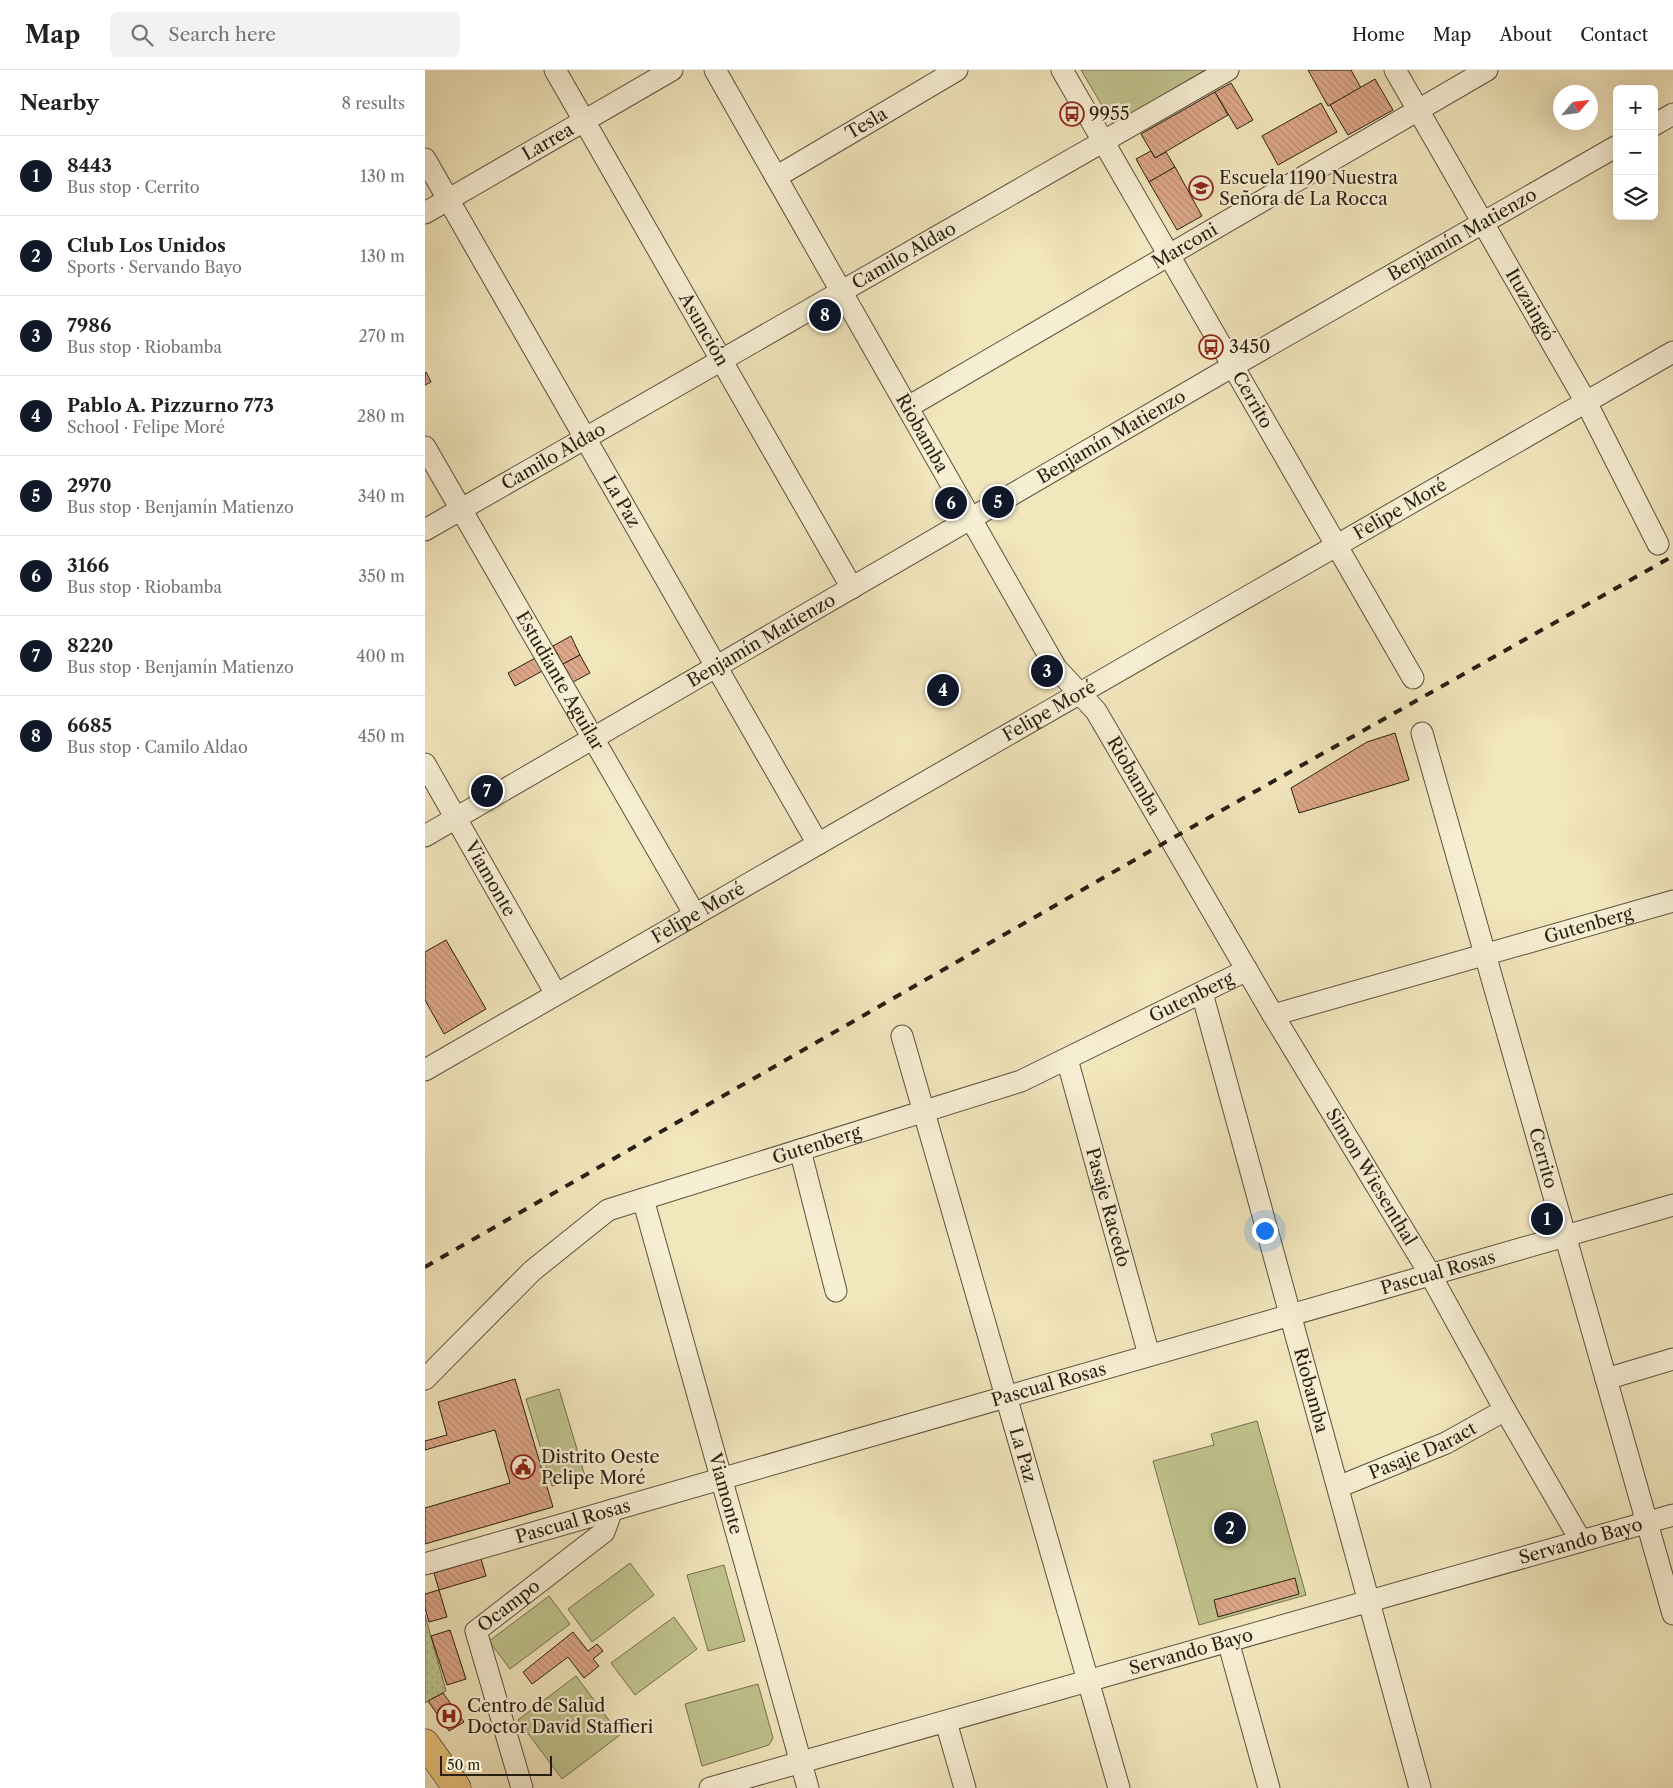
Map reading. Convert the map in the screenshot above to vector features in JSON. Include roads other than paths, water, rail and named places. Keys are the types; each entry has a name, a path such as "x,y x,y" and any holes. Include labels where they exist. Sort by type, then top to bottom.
{"main road":[{"path":"425,1743 457,1788"}],"street":[{"name":"Asunción","path":"555,70 852,588"},
{"name":"Larrea","path":"425,213 672,70"},
{"name":"Riobamba","path":"715,70 1056,668 1081,692 1096,711 1171,839"},
{"name":"Tesla","path":"776,177 957,70"},
{"name":"Cerrito","path":"1062,70 1413,678"},
{"name":"Camilo Aldao","path":"425,530 1228,70"},
{"name":"Ituzaingó","path":"1395,70 1586,402 1658,544"},
{"name":"Marconi","path":"907,407 1487,70"},
{"path":"1658,123 1673,114"},
{"name":"Benjamín Matienzo","path":"425,836 1233,366 1613,148"},
{"name":"La Paz","path":"425,159 818,844"},
{"name":"Felipe Moré","path":"425,1070 1673,352"},
{"name":"Estudiante Aguilar","path":"425,447 695,915"},
{"name":"Cerrito","path":"1422,733 1673,1614"},
{"name":"Viamonte","path":"425,764 556,994"},
{"name":"Simon Wiesenthal","path":"1171,839 1273,1015 1430,1274 1505,1410 1581,1541"},
{"name":"Gutenberg","path":"1273,1015 1673,901"},
{"name":"Gutenberg","path":"425,1379 532,1271 608,1210 1021,1081 1247,970"},
{"name":"Riobamba","path":"1201,993 1421,1788"},
{"name":"La Paz","path":"903,1036 1119,1788"},
{"name":"Pasaje Racedo","path":"1067,1058 1149,1355"},
{"path":"800,1150 836,1291"},
{"name":"Viamonte","path":"643,1199 808,1788"},
{"name":"Pascual Rosas","path":"425,1564 1673,1205"},
{"path":"1606,1379 1673,1360"},
{"name":"Pasaje Daract","path":"1338,1487 1446,1443 1505,1410"},
{"name":"Ocampo","path":"522,1788 477,1631 604,1532 612,1510"},
{"name":"Servando Bayo","path":"710,1788 1673,1515"},
{"path":"1228,1641 1269,1788"},
{"path":"946,1722 965,1788"}],"railway":[{"path":"425,1267 1171,839 1673,556"}],"place":[{"name":"9955","path":"1072,114"},
{"name":"Escuela 1190 Nuestra Señora de La Rocca","path":"1201,188"},
{"name":"6685","path":"825,315"},
{"name":"3450","path":"1211,347"},
{"name":"2970","path":"998,502"},
{"name":"3166","path":"951,503"},
{"name":"7986","path":"1047,671"},
{"name":"Pablo A. Pizzurno 773","path":"943,690"},
{"name":"8220","path":"487,791"},
{"name":"8443","path":"1547,1219"},
{"name":"Distrito Oeste Pelipe Moré","path":"523,1467"},
{"name":"Club Los Unidos","path":"1230,1528"},
{"name":"Centro de Salud Doctor David Staffieri","path":"449,1716"}]}
